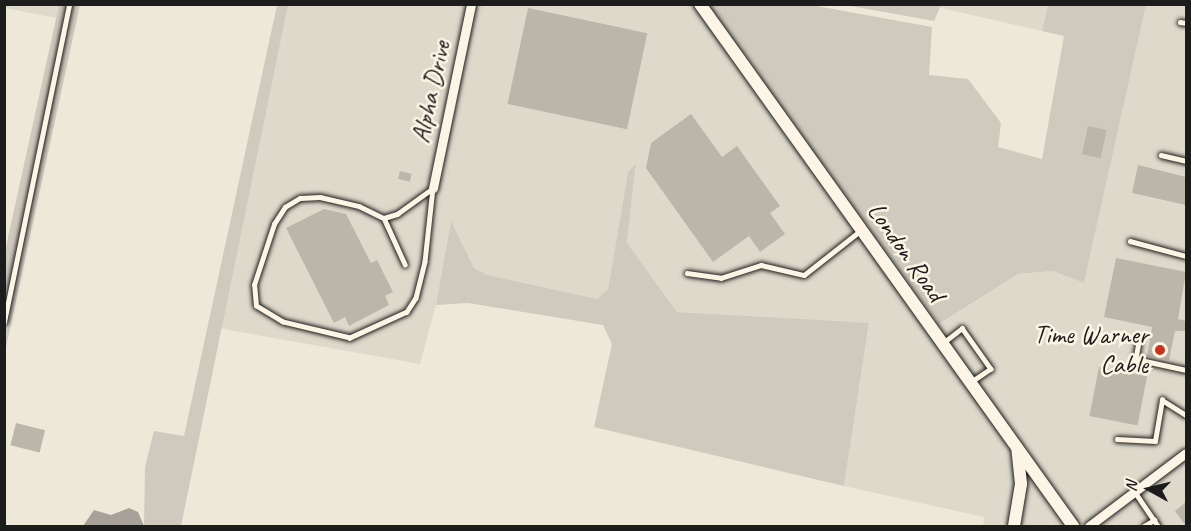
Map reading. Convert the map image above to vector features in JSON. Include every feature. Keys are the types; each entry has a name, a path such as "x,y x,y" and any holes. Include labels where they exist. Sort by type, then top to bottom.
{"street":[{"name":"Alpha Drive","path":"433,188 471,4"},
{"name":"London Road","path":"700,4 1073,526"},
{"path":"1014,526 1021,484 1017,446"},
{"path":"1089,526 1186,453"}],"lane":[{"path":"4,322 69,4"},
{"path":"1180,22 1186,23"},
{"path":"1161,155 1186,161"},
{"path":"405,264 384,218 359,206 320,197 300,198 285,207 273,224 254,285 256,306 283,322 350,338 406,312 416,298 425,262 433,188"},
{"path":"384,218 398,214 433,188"},
{"path":"687,273 721,278 761,266 804,275 862,229"},
{"path":"1130,241 1186,256"},
{"path":"943,343 962,328 991,369 972,382"},
{"path":"1139,342 1136,359 1186,370"},
{"path":"1117,439 1155,441 1162,400 1186,415"},
{"path":"1135,492 1158,526"},
{"path":"1144,526 1154,520"}],"shaded area":[{"path":"941,4 1048,5 1042,31 941,8"},
{"path":"4,5 59,5 56,18 5,8"},
{"path":"59,5 80,5 5,352 5,251"},
{"path":"277,5 288,5 181,526 144,526 145,467 154,431 184,436"},
{"path":"288,5 709,5 940,324 1018,274 1053,271 1084,283 1146,5 1186,5 1186,526 983,526 984,517 844,486 869,324 677,312 627,243 636,163 628,172 608,289 597,299 487,275 474,268 451,222 436,305 420,364 218,328"},
{"path":"709,5 811,5 932,27 929,75 968,79 1001,123 998,147 1042,159 1064,36 1042,31 1048,5 1146,5 1084,283 1053,271 1018,274 939,324"},
{"path":"845,5 941,5 934,21"},
{"path":"636,163 627,243 677,312 869,323 844,486 594,427 612,344 603,325 468,303 436,305 451,221 474,268 487,275 597,299 608,289 628,172"},
{"path":"129,508 138,512 144,526 83,526 94,510 111,515"}],"building":[{"path":"528,8 647,33 627,129 508,104"},
{"path":"691,114 722,157 737,146 780,206 770,213 785,234 760,252 749,236 713,262 646,168 651,143"},
{"path":"1088,126 1107,130 1101,158 1082,154"},
{"path":"1138,165 1186,177 1186,205 1132,193"},
{"path":"400,171 412,174 410,182 398,179"},
{"path":"324,209 346,214 371,263 377,260 393,292 385,296 389,305 349,326 345,317 334,323 286,228"},
{"path":"1116,258 1186,272 1178,319 1186,321 1186,331 1175,331 1169,360 1147,356 1152,327 1104,317"},
{"path":"1099,367 1147,376 1138,425 1089,416"},
{"path":"16,423 45,430 40,453 10,445"},
{"path":"1186,502 1186,526 1175,511"}],"place":[{"name":"Time Warner Cable","path":"1160,350"}]}
